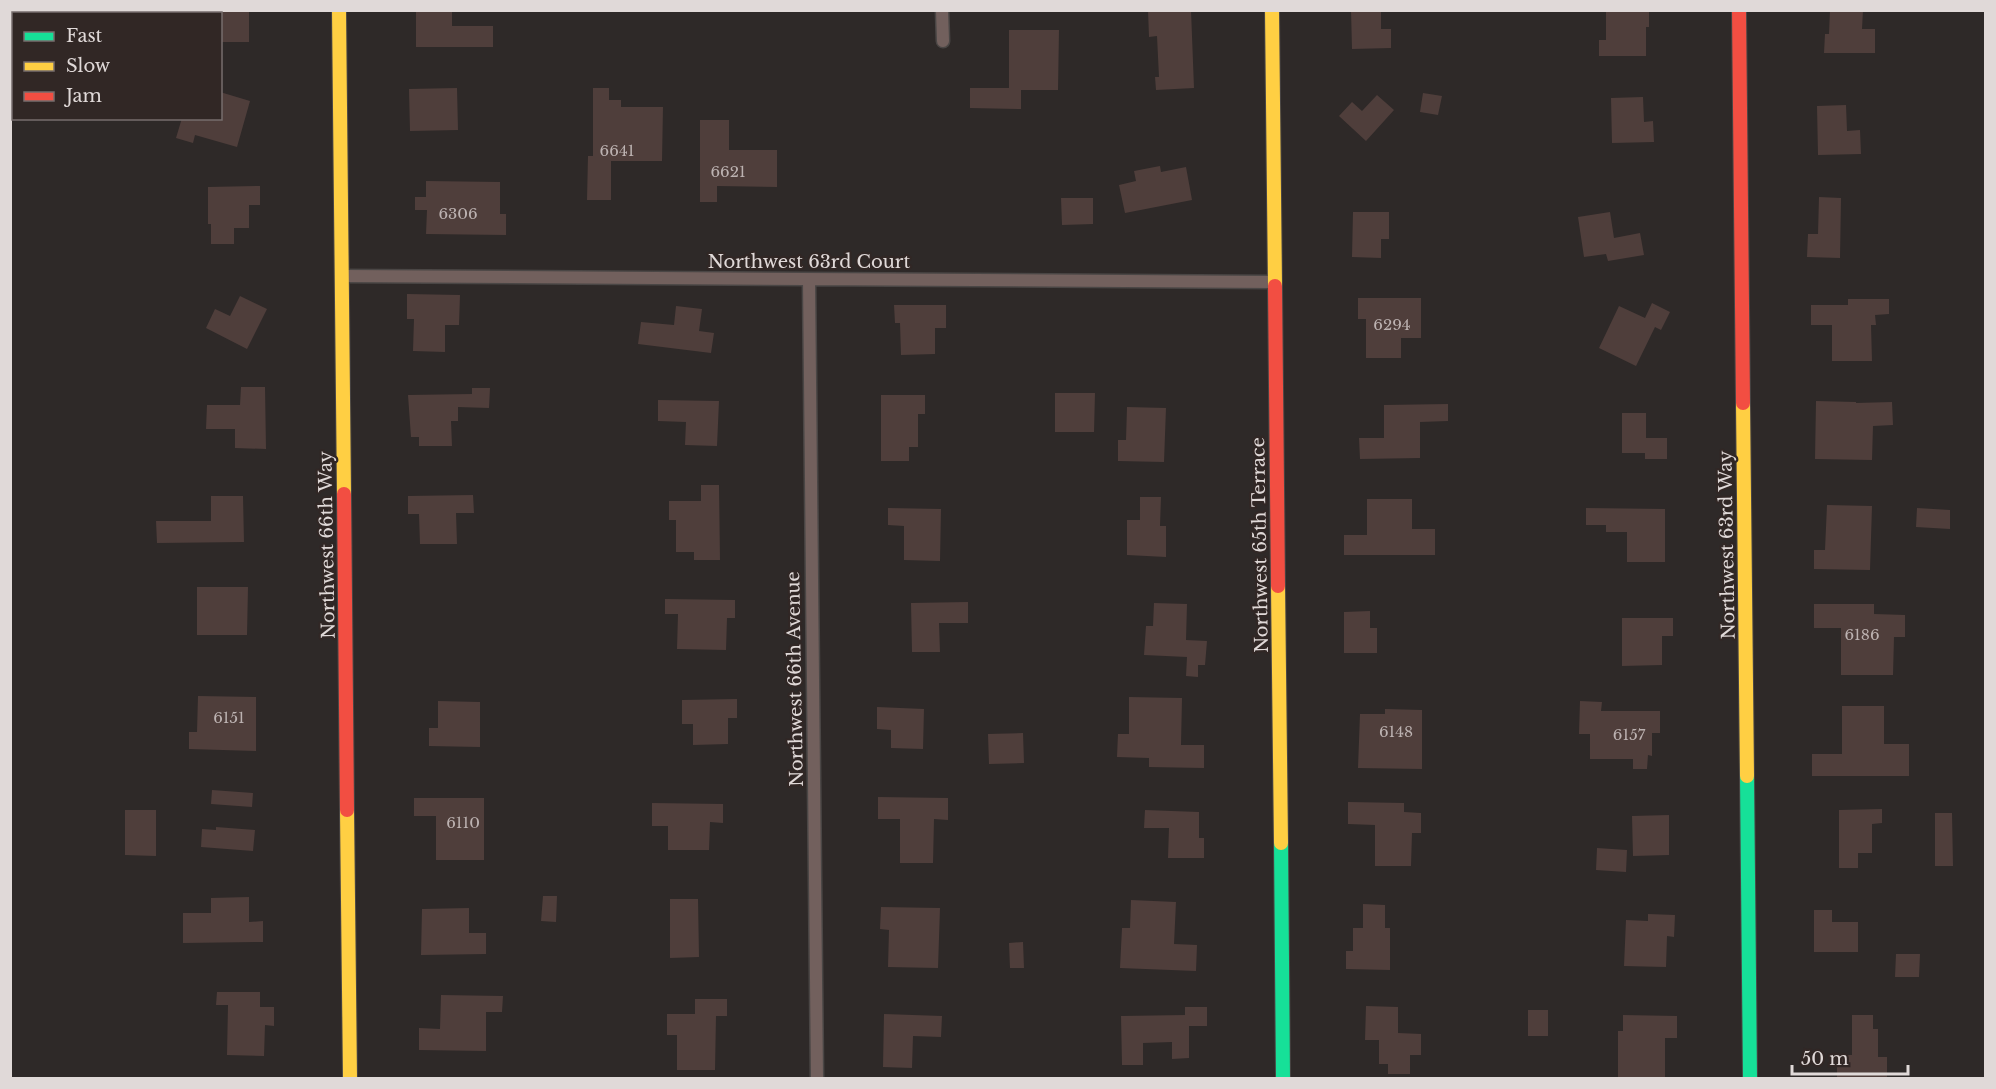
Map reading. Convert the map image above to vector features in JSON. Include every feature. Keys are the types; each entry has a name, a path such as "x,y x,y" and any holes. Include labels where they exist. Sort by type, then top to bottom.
{"street":[{"name":"Northwest 66th Way","path":"339,10 350,1078"},
{"path":"942,10 943,41"},
{"name":"Northwest 65th Terrace","path":"1272,10 1283,1078"},
{"name":"Northwest 63rd Way","path":"1739,10 1750,1078"},
{"name":"Northwest 63rd Court","path":"343,276 1275,282"},
{"name":"Northwest 66th Avenue","path":"809,280 817,1078"}],"building":[{"path":"220,10 249,10 249,42 222,42 222,12"},
{"path":"416,10 452,10 452,26 493,26 493,47 416,47"},
{"path":"1148,10 1191,10 1194,88 1156,90 1155,77 1159,77 1157,36 1149,37"},
{"path":"1351,10 1381,10 1381,29 1391,29 1391,48 1352,49"},
{"path":"1606,10 1649,10 1649,27 1646,27 1646,56 1599,56 1599,40 1606,40"},
{"path":"1830,10 1863,10 1862,29 1875,29 1875,53 1824,53 1825,34 1829,34"},
{"path":"1009,30 1059,30 1058,90 1021,90 1021,109 970,108 970,88 1009,88"},
{"path":"457,88 458,130 410,131 409,89"},
{"path":"593,88 609,88 609,100 621,100 621,107 663,107 662,161 611,161 611,200 587,200 588,156 593,156"},
{"path":"222,93 250,101 237,147 195,135 193,143 176,138 181,120 222,120"},
{"path":"1423,93 1442,96 1438,115 1420,112"},
{"path":"1377,95 1394,110 1366,141 1339,116 1352,102 1362,111"},
{"path":"1643,97 1644,122 1653,121 1654,142 1612,143 1611,98"},
{"path":"1846,105 1847,131 1860,130 1861,154 1818,155 1817,106"},
{"path":"700,120 729,120 729,150 777,150 777,187 717,186 717,202 700,202"},
{"path":"1160,166 1161,172 1186,167 1192,200 1125,213 1119,185 1136,181 1134,171"},
{"path":"426,181 500,182 500,214 506,214 506,235 426,234 427,210 415,210 415,197 426,197"},
{"path":"260,186 260,205 249,205 249,228 234,228 234,244 211,244 211,224 208,224 208,187"},
{"path":"1819,197 1841,198 1840,258 1807,257 1808,234 1818,234"},
{"path":"1061,198 1093,198 1093,224 1062,225"},
{"path":"1353,212 1389,212 1389,239 1381,239 1381,258 1352,257"},
{"path":"1610,212 1614,238 1640,233 1644,255 1608,261 1606,254 1584,257 1578,217"},
{"path":"407,294 460,295 459,325 445,325 445,352 413,351 414,319 407,319"},
{"path":"240,296 267,309 247,349 206,328 215,309 230,316"},
{"path":"1358,298 1421,298 1421,338 1401,338 1401,358 1366,358 1366,319 1358,319"},
{"path":"1848,299 1889,299 1889,314 1875,315 1876,325 1871,325 1872,361 1832,361 1832,325 1811,325 1811,305 1848,305"},
{"path":"1652,303 1670,312 1661,330 1655,327 1636,366 1599,348 1619,306 1645,318"},
{"path":"894,305 946,305 946,328 935,328 935,354 901,355 900,323 895,323"},
{"path":"676,306 702,309 699,331 714,333 711,353 638,344 641,322 674,325"},
{"path":"241,387 265,387 266,449 235,448 235,429 206,429 207,405 240,405"},
{"path":"472,388 490,388 489,408 458,407 458,421 451,421 452,446 419,446 419,437 411,437 408,395 472,394"},
{"path":"1055,393 1095,393 1094,432 1055,432"},
{"path":"881,395 925,395 925,414 918,414 918,447 909,447 909,461 881,461"},
{"path":"658,400 719,401 717,446 685,445 686,422 658,421"},
{"path":"1816,401 1892,402 1893,425 1873,426 1872,460 1815,459"},
{"path":"1448,404 1448,421 1420,422 1420,458 1360,459 1359,438 1384,438 1384,405"},
{"path":"1127,407 1166,408 1164,462 1118,461 1118,440 1126,440"},
{"path":"1622,413 1646,413 1646,438 1667,438 1667,459 1645,459 1645,453 1622,453"},
{"path":"701,485 719,485 720,560 694,560 694,552 676,552 676,520 669,520 669,501 701,501"},
{"path":"473,495 474,513 456,513 457,544 420,544 419,514 408,514 408,496"},
{"path":"211,496 243,496 244,542 157,543 156,521 211,521"},
{"path":"1140,497 1161,497 1160,526 1166,526 1166,557 1127,555 1127,520 1140,520"},
{"path":"1367,499 1412,499 1412,529 1435,529 1435,555 1344,555 1344,535 1367,535"},
{"path":"1827,505 1872,506 1870,570 1814,569 1814,550 1825,550"},
{"path":"888,508 941,509 940,561 904,560 904,526 888,525"},
{"path":"1586,508 1665,509 1665,562 1627,562 1627,532 1606,532 1606,525 1586,525"},
{"path":"1917,508 1950,510 1950,529 1916,527"},
{"path":"197,587 248,587 247,635 197,635"},
{"path":"665,599 735,600 735,618 727,618 726,650 677,649 678,614 665,614"},
{"path":"968,602 968,623 939,623 940,652 912,652 911,603"},
{"path":"1154,603 1187,604 1186,640 1207,641 1205,665 1198,665 1198,677 1186,676 1187,657 1144,655 1146,626 1153,626"},
{"path":"1814,604 1874,604 1874,614 1905,615 1905,637 1894,637 1893,675 1841,675 1841,628 1814,628"},
{"path":"1370,611 1370,628 1377,628 1377,653 1344,653 1344,612"},
{"path":"1622,618 1673,618 1673,636 1662,636 1662,665 1622,666"},
{"path":"198,696 256,697 256,751 189,749 189,732 197,732"},
{"path":"1129,697 1182,698 1181,745 1204,745 1204,768 1149,767 1149,758 1117,757 1118,734 1129,734"},
{"path":"737,699 737,718 728,718 728,744 693,745 693,724 682,724 682,700"},
{"path":"438,701 480,702 480,747 429,746 429,728 438,728"},
{"path":"1580,701 1602,702 1601,711 1660,711 1660,733 1652,733 1652,756 1648,755 1647,769 1633,769 1633,759 1590,759 1590,734 1579,734"},
{"path":"1842,706 1884,706 1884,744 1909,744 1909,776 1812,776 1812,754 1842,754"},
{"path":"877,707 924,709 923,749 891,748 891,730 877,729"},
{"path":"1385,709 1422,710 1422,769 1358,768 1360,714 1385,714"},
{"path":"1023,733 1024,763 989,764 988,734"},
{"path":"212,790 253,793 252,807 211,804"},
{"path":"878,797 948,798 948,820 934,819 933,863 900,863 900,819 878,819"},
{"path":"414,798 484,798 484,860 436,860 436,816 414,816"},
{"path":"1348,802 1404,803 1404,812 1421,813 1421,833 1412,833 1411,866 1375,866 1375,825 1348,824"},
{"path":"652,803 723,804 723,823 710,822 709,850 668,850 668,826 652,826"},
{"path":"1882,809 1882,823 1872,824 1872,853 1858,853 1858,868 1839,868 1839,810"},
{"path":"125,810 156,810 156,856 125,855"},
{"path":"1145,810 1199,812 1199,838 1204,838 1204,858 1168,858 1169,828 1144,828"},
{"path":"1935,813 1952,813 1953,866 1935,866"},
{"path":"1669,815 1669,855 1633,856 1632,816"},
{"path":"216,827 255,830 253,851 201,847 202,829 216,830"},
{"path":"1597,848 1627,850 1626,872 1596,870"},
{"path":"543,896 557,896 556,922 541,921"},
{"path":"249,897 249,922 263,921 263,942 183,943 183,913 211,913 211,898"},
{"path":"670,899 698,899 699,957 670,958"},
{"path":"1131,900 1176,902 1174,944 1197,945 1196,971 1120,968 1122,928 1130,928"},
{"path":"1363,904 1385,905 1385,928 1390,928 1390,970 1346,969 1346,951 1353,951 1353,928 1363,928"},
{"path":"881,907 940,908 938,968 888,967 889,930 880,929"},
{"path":"469,908 469,933 486,933 486,954 421,955 422,909"},
{"path":"1814,910 1832,910 1832,922 1858,922 1858,952 1814,952"},
{"path":"1648,914 1675,915 1674,937 1667,936 1666,967 1624,966 1626,920 1648,921"},
{"path":"1023,942 1024,968 1010,968 1009,943"},
{"path":"1896,954 1920,954 1919,977 1895,977"},
{"path":"217,992 260,992 260,1007 274,1007 274,1026 265,1025 264,1056 227,1055 228,1005 216,1005"},
{"path":"441,995 503,996 502,1012 486,1012 486,1051 419,1050 419,1028 440,1029"},
{"path":"695,999 727,999 727,1016 716,1016 715,1070 677,1070 677,1035 667,1035 667,1014 695,1014"},
{"path":"1366,1006 1398,1007 1398,1033 1421,1034 1421,1055 1410,1055 1410,1074 1388,1074 1388,1064 1379,1064 1379,1040 1365,1040"},
{"path":"1185,1007 1207,1007 1207,1026 1189,1026 1189,1058 1172,1059 1172,1042 1143,1043 1143,1065 1122,1065 1121,1016 1185,1015"},
{"path":"1528,1010 1548,1010 1548,1036 1528,1036"},
{"path":"884,1014 942,1016 941,1037 913,1036 912,1068 883,1067"},
{"path":"1623,1015 1677,1016 1677,1038 1665,1038 1665,1078 1618,1078 1618,1031 1623,1031"},
{"path":"1852,1015 1873,1015 1873,1029 1878,1029 1878,1057 1887,1057 1887,1078 1837,1078 1837,1055 1852,1055"}],"traffic: fast":[{"path":"1747,776 1750,1078"},
{"path":"1281,843 1283,1078"}],"traffic: slow":[{"path":"339,10 344,494"},
{"path":"1272,10 1275,286"},
{"path":"1743,403 1747,776"},
{"path":"1278,586 1281,843"},
{"path":"347,810 350,1078"}],"traffic: jam":[{"path":"1739,10 1743,403"},
{"path":"1275,286 1278,586"},
{"path":"344,494 347,810"}]}
